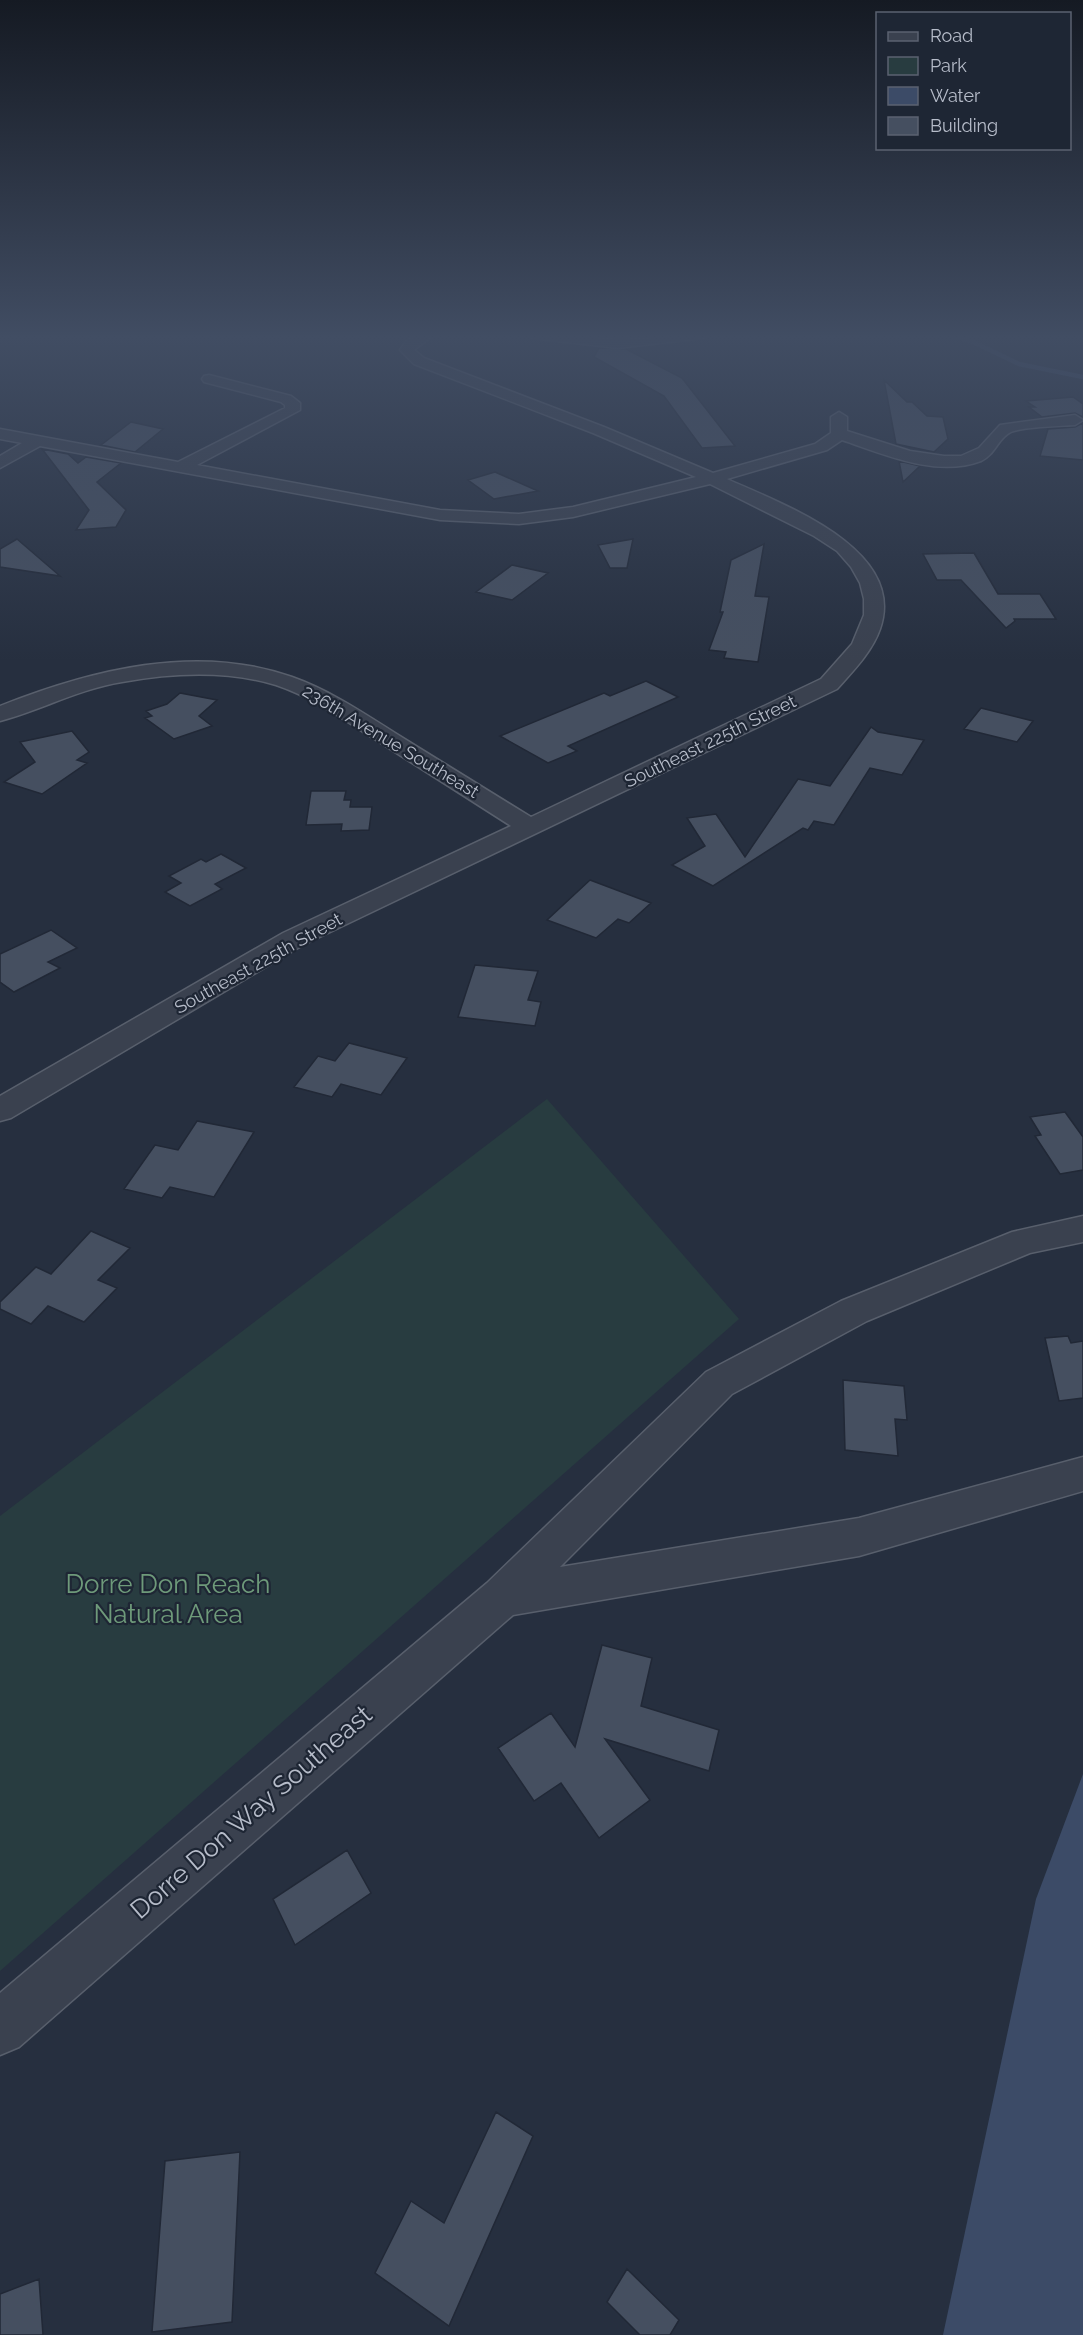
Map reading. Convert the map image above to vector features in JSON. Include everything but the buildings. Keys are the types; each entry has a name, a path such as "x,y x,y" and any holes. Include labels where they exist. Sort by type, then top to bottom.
{"street":[{"path":"0,463 34,443"},
{"path":"48,443 440,515 519,519 573,512 714,478 829,443"},
{"path":"182,467 228,443"},
{"name":"Southeast 225th Street","path":"0,1110 293,939 829,684 863,648 872,625 874,600 860,564 814,528 714,478 629,443"},
{"path":"869,443 924,459 952,461 975,457 985,452 992,443"},
{"name":"236th Avenue Southeast","path":"0,714 44,695 129,674 167,669 220,667 273,676 297,684 322,697 530,827"},
{"name":"Dorre Don Way Southeast","path":"0,2028 502,1597 719,1383 864,1307 1024,1240 1083,1229"},
{"path":"502,1597 859,1537 1083,1474"}],"green space":[{"name":"Dorre Don Reach Natural Area","path":"547,1099 739,1319 0,1971 0,1516"}],"water":[{"path":"1083,1774 1083,2335 943,2335 1036,1899"}]}
